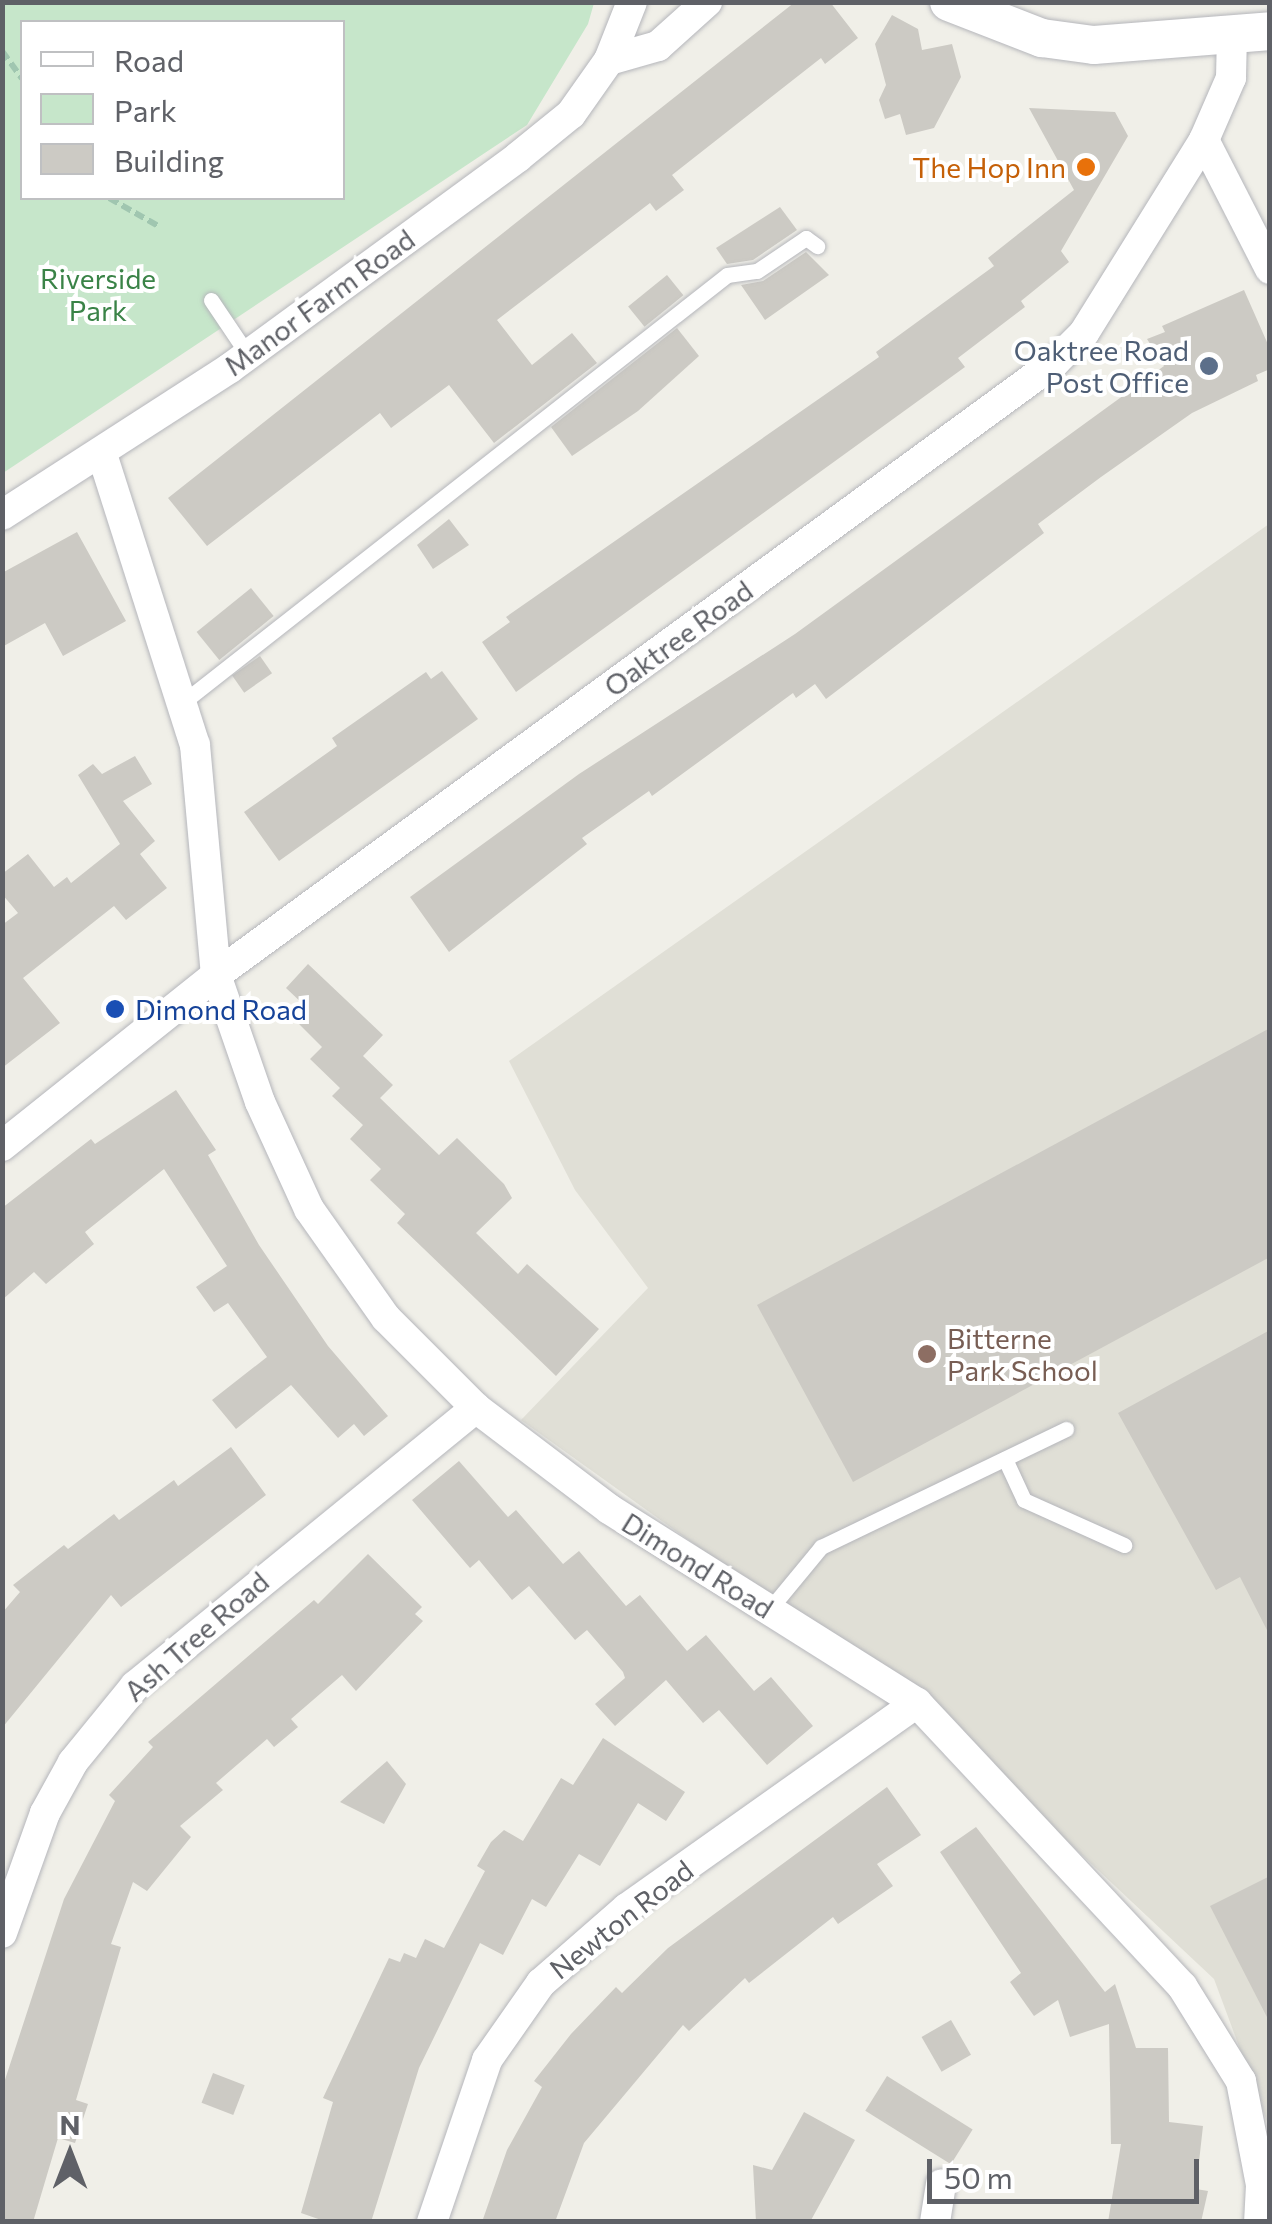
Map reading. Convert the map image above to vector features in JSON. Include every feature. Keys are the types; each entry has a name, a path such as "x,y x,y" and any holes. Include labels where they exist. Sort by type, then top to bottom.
{"street":[{"name":"Manor Farm Road","path":"2,515 102,454 248,354 518,158 571,114 609,60 632,2"},
{"path":"609,60 658,46 707,2"},
{"path":"950,2 1069,42 1270,31"},
{"name":"Oaktree Road","path":"2,1146 216,975 1055,362 1084,333 1204,140 1231,78 1232,35"},
{"path":"1204,140 1270,269"},
{"name":"Dimond Road","path":"102,454 195,744 216,975 260,1102 309,1209 386,1318 476,1408 609,1509 917,1703 1182,1986 1240,2081 1261,2185 1259,2222"},
{"name":"Ash Tree Road","path":"2,1933 45,1814 72,1762 125,1697 164,1656 476,1408"},
{"name":"Newton Road","path":"432,2222 487,2060 541,1982 627,1908 917,1703"},
{"path":"935,2222 941,2184"}],"lane":[{"path":"182,703 727,275 757,271 806,238 817,246"},
{"path":"210,300 248,354"},
{"path":"769,1610 821,1547 1066,1429"},
{"path":"1004,1459 1024,1500 1124,1545"}],"path":[{"path":"2,51 20,75"},
{"path":"112,200 160,228"}],"shaded area":[{"name":"Bitterne Park School","path":"1269,524 1269,2127 1214,1979 934,1716 521,1420 648,1288 575,1190 509,1061"}],"green space":[{"name":"Riverside Park","path":"3,3 594,3 588,24 527,125 3,473"}],"building":[{"path":"795,2 830,2 858,38 825,64 821,58 672,175 684,190 656,211 650,203 497,320 532,365 572,333 597,363 494,443 449,385 391,428 380,413 207,546 168,498"},
{"path":"892,15 918,29 922,50 952,44 961,77 934,128 906,135 900,114 885,119 879,100 886,85 875,44"},
{"path":"1029,108 1115,112 1128,136 1061,251 1069,262 1021,301 1025,307 958,358 965,367 516,692 482,642 510,622 506,617 879,357 876,352 994,266 988,258 1074,190"},
{"path":"780,207 797,230 753,260 727,264 716,248"},
{"path":"806,252 829,275 765,320 741,285 763,281"},
{"path":"667,275 683,295 645,327 628,306"},
{"path":"1244,290 1270,349 1270,369 1256,375 1258,381 1192,413 1101,477 1038,524 1044,533 826,699 815,684 796,698 793,693 652,796 649,791 582,838 587,844 449,952 410,897 579,774 795,634 1164,366 1147,339 1165,332 1162,326"},
{"path":"677,328 699,356 638,411 572,456 551,427"},
{"path":"449,519 469,545 433,569 417,545"},
{"path":"77,532 126,621 63,656 45,623 2,647 2,573"},
{"path":"251,588 274,616 219,660 197,632"},
{"path":"260,656 272,673 244,693 232,676"},
{"path":"442,671 478,719 279,861 244,812 337,746 332,738 426,672 431,679"},
{"path":"135,756 152,784 123,801 155,841 140,854 167,888 126,920 114,906 23,978 60,1023 2,1068 2,925 18,913 2,894 2,874 28,854 54,887 67,877 71,883 120,844 78,775 93,764 102,774"},
{"path":"308,964 383,1035 363,1056 393,1085 380,1098 439,1155 457,1138 504,1184 512,1198 476,1233 518,1274 527,1264 599,1329 556,1376 397,1223 405,1214 370,1180 381,1169 350,1139 363,1125 332,1096 340,1088 310,1059 322,1047 293,1018 305,1006 286,988"},
{"path":"1270,1028 1270,1257 853,1482 757,1305"},
{"path":"176,1090 216,1150 208,1155 259,1245 328,1346 388,1416 364,1436 354,1424 338,1438 291,1385 236,1429 212,1400 267,1357 228,1303 214,1312 196,1287 227,1266 164,1169 85,1232 94,1244 46,1284 34,1272 2,1300 2,1208 91,1139 95,1144"},
{"path":"1270,1330 1270,1636 1240,1577 1216,1590 1118,1413"},
{"path":"231,1447 266,1495 121,1607 111,1595 2,1728 2,1613 20,1592 13,1585 64,1545 68,1549 114,1514 119,1520 174,1480 178,1486"},
{"path":"459,1461 508,1517 516,1510 563,1564 579,1551 626,1606 640,1595 687,1651 706,1635 754,1691 771,1677 813,1726 767,1765 719,1710 703,1723 666,1680 615,1726 595,1704 625,1678 587,1630 575,1640 529,1586 512,1600 479,1560 470,1568 412,1500"},
{"path":"368,1554 422,1607 415,1614 423,1621 356,1691 342,1675 291,1719 298,1727 274,1747 267,1739 216,1783 223,1790 180,1826 191,1837 147,1891 133,1882 111,1944 121,1947 76,2100 88,2104 75,2143 58,2138 33,2222 2,2222 2,2089 64,1899 115,1801 109,1795 153,1747 148,1742 314,1600 318,1604"},
{"path":"603,1738 685,1792 666,1821 638,1803 600,1866 579,1854 546,1907 532,1899 503,1955 480,1943 419,2068 371,2222 327,2222 301,2213 333,2102 323,2098 389,1958 400,1962 404,1953 416,1958 425,1939 444,1948 485,1871 477,1866 491,1842 504,1830 523,1841 561,1778 573,1785"},
{"path":"387,1761 406,1784 384,1824 340,1802"},
{"path":"887,1787 921,1835 877,1864 893,1886 838,1924 833,1917 749,1983 745,1978 689,2031 683,2025 584,2143 555,2222 482,2222 507,2150 542,2087 534,2081 571,2034 616,1987 622,1993 668,1948"},
{"path":"976,1827 1105,1992 1115,1984 1136,2048 1168,2048 1169,2122 1203,2126 1196,2189 1208,2191 1201,2222 1108,2222 1121,2144 1111,2144 1109,2024 1070,2037 1058,2000 1034,2016 1010,1982 1021,1973 940,1852"},
{"path":"1270,1876 1270,2023 1210,1906"},
{"path":"951,2020 971,2055 942,2072 922,2037"},
{"path":"213,2073 245,2085 233,2115 202,2103"},
{"path":"887,2076 973,2130 951,2164 865,2111"},
{"path":"804,2112 855,2140 810,2222 756,2222 753,2165 772,2170"}],"place":[{"name":"The Hop Inn","path":"1086,167"},
{"name":"Oaktree Road Post Office","path":"1209,366"},
{"name":"Dimond Road","path":"115,1009"},
{"name":"Bitterne Park School","path":"927,1354"}]}
